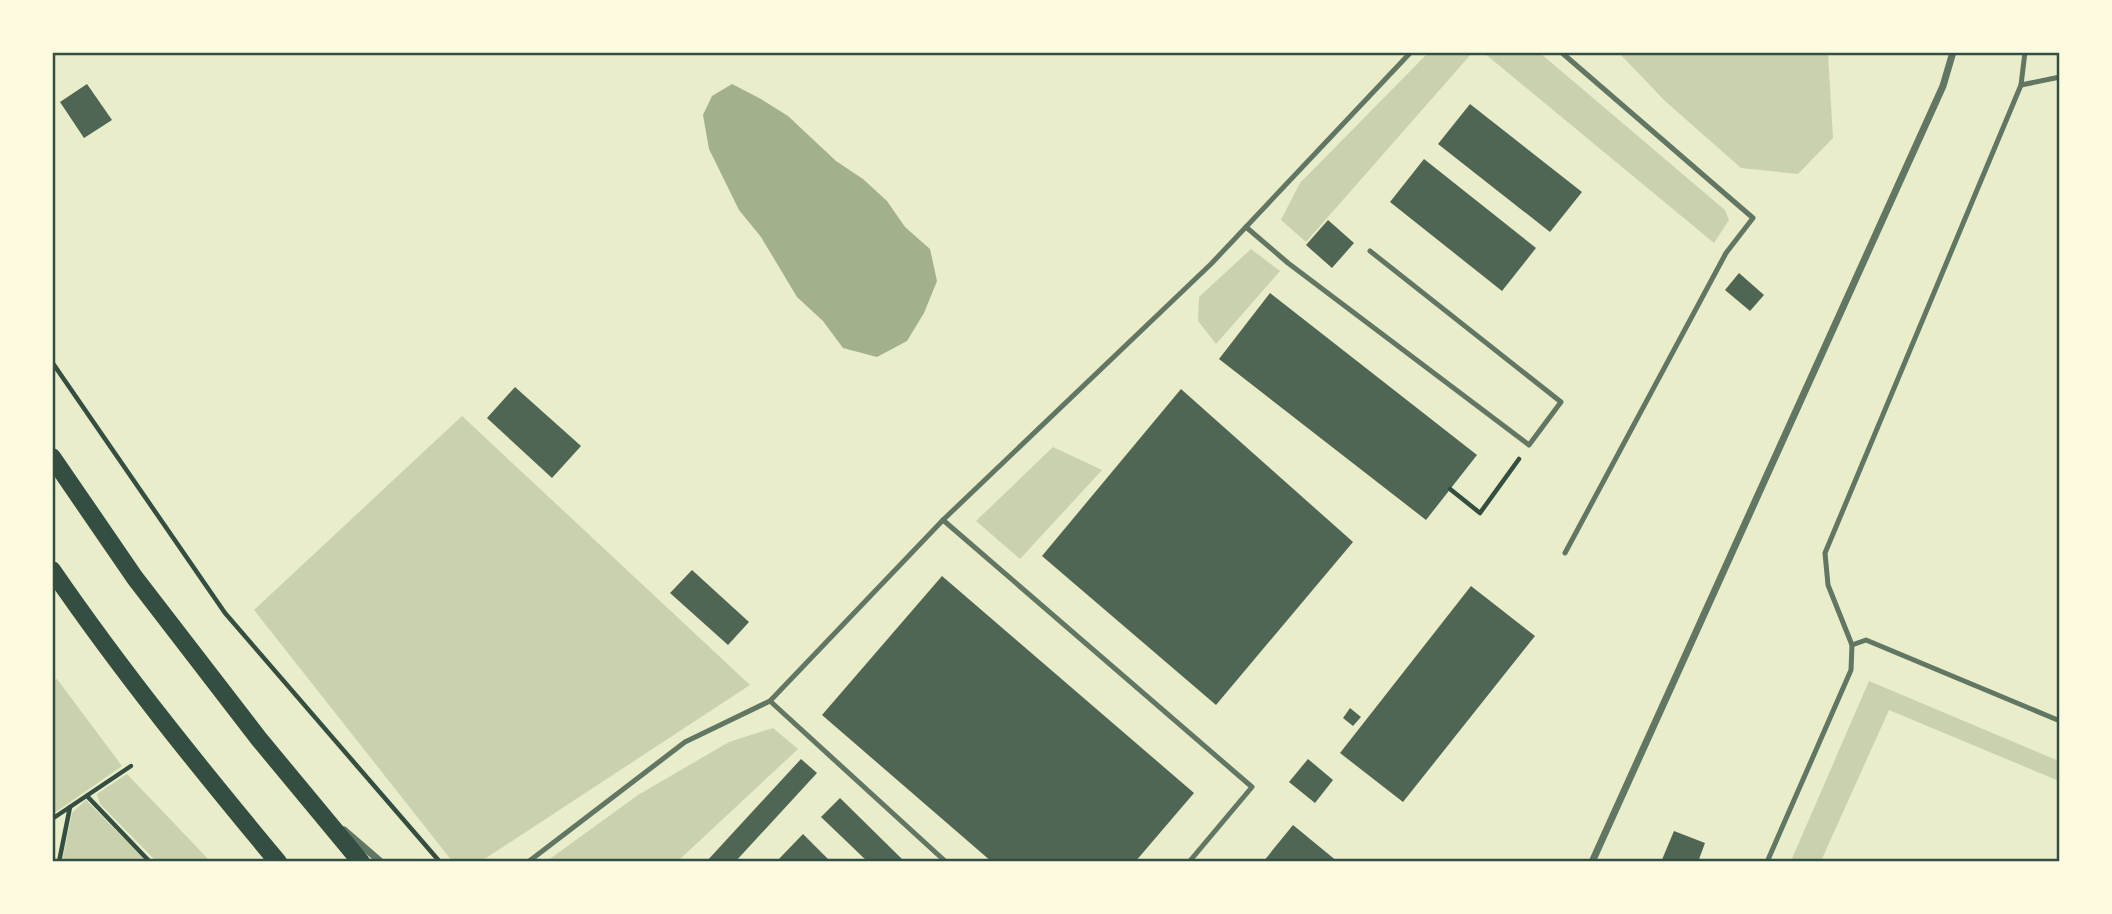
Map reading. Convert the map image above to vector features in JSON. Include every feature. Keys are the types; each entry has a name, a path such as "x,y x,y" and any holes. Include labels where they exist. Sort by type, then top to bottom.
{"main road":[{"path":"52,457 135,578 259,739 361,862"},
{"path":"52,570 103,643 278,862"}],"street":[{"path":"1592,862 1943,86 1953,52"},
{"path":"312,802 381,862"}],"lane":[{"path":"528,862 685,742 769,701 943,520 1211,264 1411,52"},
{"path":"1561,52 1753,218 1726,253 1565,553"},
{"path":"1767,862 1851,670 1852,645 1828,585 1825,553 2021,85 2025,52"},
{"path":"2021,85 2060,77"},
{"path":"1246,227 1528,445 1561,402 1370,251"},
{"path":"943,520 1252,788 1189,862"},
{"path":"1852,645 1866,640 2060,721"},
{"path":"769,701 946,862"}],"path":[{"path":"52,362 225,613 440,862"},
{"path":"1450,489 1480,513 1528,445"},
{"path":"52,819 131,766"},
{"path":"87,796 150,862"},
{"path":"59,862 71,807"}],"shaded area":[{"path":"1429,52 1472,53 1306,242 1281,220 1300,183"},
{"path":"1484,53 1540,53 1725,210 1729,220 1714,243"},
{"path":"1619,53 1828,53 1833,138 1798,174 1741,168 1665,101"},
{"path":"732,84 788,116 836,161 863,179 887,201 905,227 930,249 937,281 924,313 907,341 877,357 843,348 823,321 797,297 761,237 739,210 709,149 703,115 712,96"},
{"path":"1251,249 1280,271 1216,344 1198,321 1199,297"},
{"path":"462,416 750,685 480,862 452,861 254,610"},
{"path":"1053,447 1102,470 1020,559 976,521"},
{"path":"57,679 122,766 53,814 52,682"},
{"path":"1869,681 2059,761 2059,781 1889,710 1821,861 1791,861"},
{"path":"773,728 798,749 678,861 547,861 638,795 729,742"},
{"path":"127,774 210,861 156,861 100,804 97,794"},
{"path":"86,800 146,861 62,861 72,813"}],"building":[{"path":"87,84 112,120 84,138 60,102"},
{"path":"1470,104 1582,192 1550,232 1438,144"},
{"path":"1424,159 1536,248 1502,291 1390,202"},
{"path":"1328,220 1354,243 1332,268 1306,245"},
{"path":"1739,273 1764,295 1750,311 1725,290"},
{"path":"1270,293 1477,455 1426,520 1219,359"},
{"path":"515,387 581,446 552,478 487,418"},
{"path":"1181,389 1353,542 1216,705 1042,556"},
{"path":"692,570 749,622 728,645 670,593"},
{"path":"942,576 1194,793 1135,862 992,862 822,715"},
{"path":"1471,586 1535,636 1403,802 1340,753"},
{"path":"1350,708 1361,717 1353,726 1343,718"},
{"path":"801,759 817,773 735,862 706,862"},
{"path":"1308,759 1333,780 1315,803 1289,782"},
{"path":"840,798 905,862 868,862 821,817"},
{"path":"1293,825 1338,862 1263,862"},
{"path":"1674,831 1705,843 1698,862 1661,862"},
{"path":"803,834 831,862 776,862"}]}
